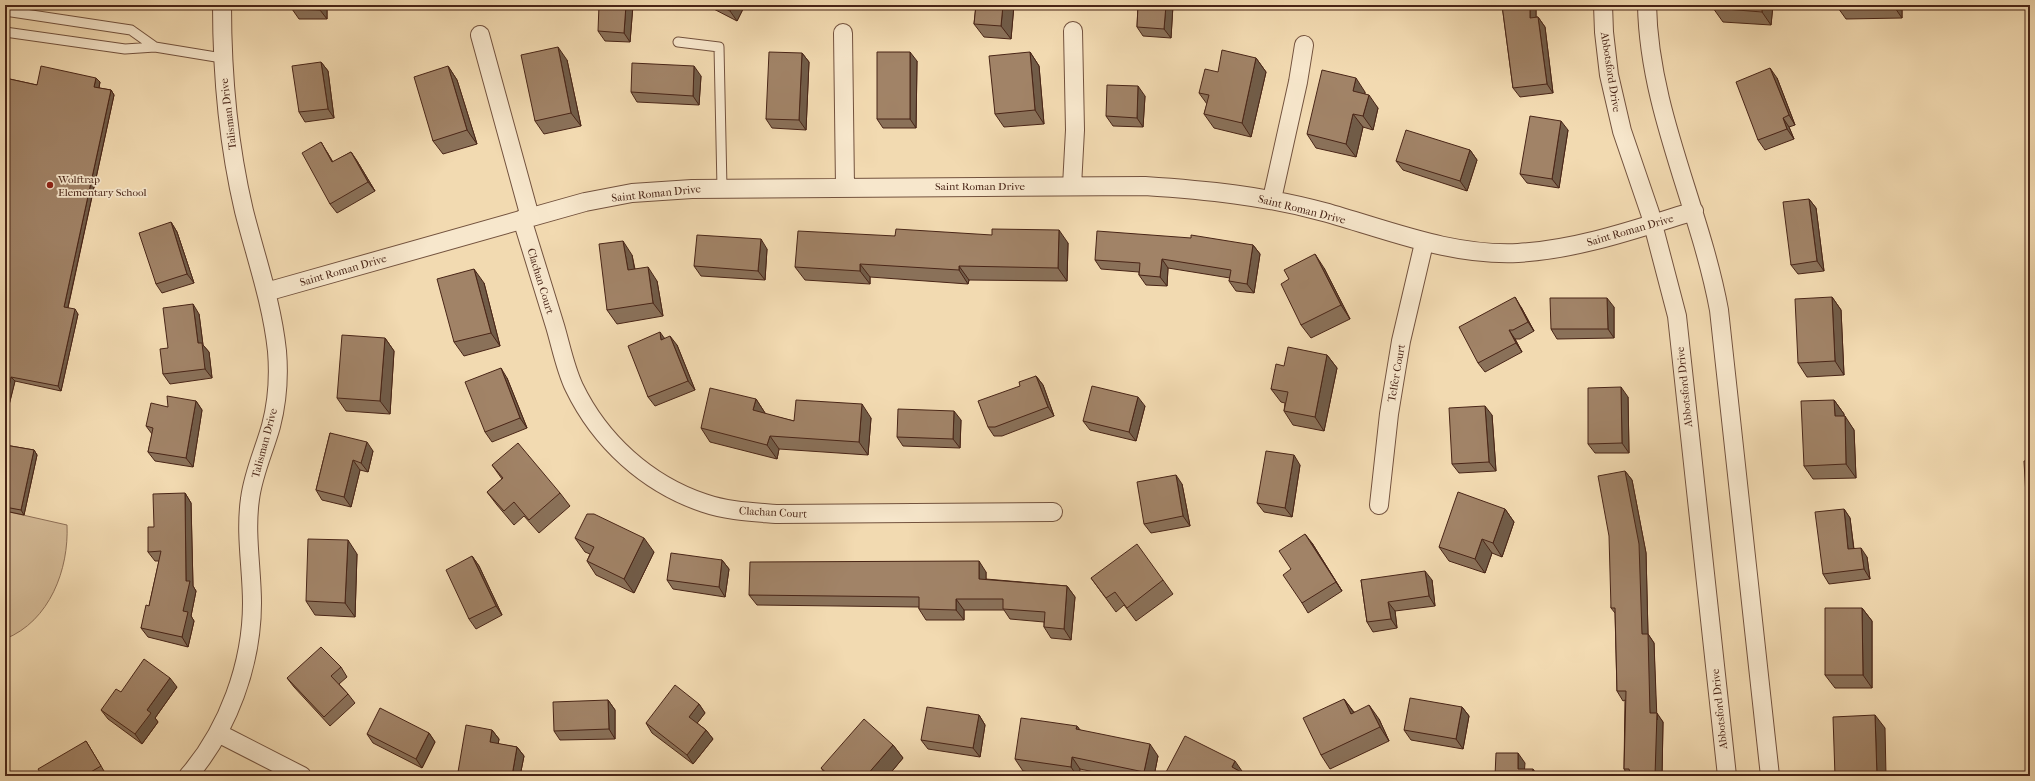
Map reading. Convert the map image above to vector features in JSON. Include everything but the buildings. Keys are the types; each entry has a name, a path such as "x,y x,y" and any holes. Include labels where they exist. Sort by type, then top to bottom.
{"street":[{"name":"Talisman Drive","path":"188,776 218,733 229,710 244,663 250,628 252,603 248,539 249,501 255,472 271,426 277,392 277,353 272,315 244,211 229,133 222,58 222,5"},
{"name":"Abbotsford Drive","path":"1603,5 1604,32 1609,75 1622,131 1652,224 1676,316 1726,776"},
{"path":"1647,5 1647,29 1652,67 1664,120 1694,211 1720,310 1770,776"},
{"path":"1072,186 1075,130 1073,31"},
{"path":"842,32 845,186"},
{"name":"Clachan Court","path":"480,34 526,218 574,386 592,418 615,447 642,470 672,490 704,503 738,511 776,514 1054,512"},
{"path":"1272,199 1298,82 1304,45"},
{"name":"Saint Roman Drive","path":"266,292 585,202 632,194 722,188 845,186 1072,186 1161,187 1215,191 1272,199 1325,212 1424,243 1468,251 1517,253 1563,248 1608,239 1694,211"},
{"name":"Telfer Court","path":"1379,506 1389,414 1401,341 1424,243"},
{"path":"218,733 302,776"}],"lane":[{"path":"5,11 131,30 155,47"},
{"path":"5,32 125,49 155,47 222,58"},
{"path":"678,42 719,47 722,188"}],"shaded area":[{"path":"5,511 67,525 67,542 60,576 54,592 45,607 34,620 21,631 5,639"}],"place":[{"name":"Wolftrap Elementary School","path":"50,185"}]}
